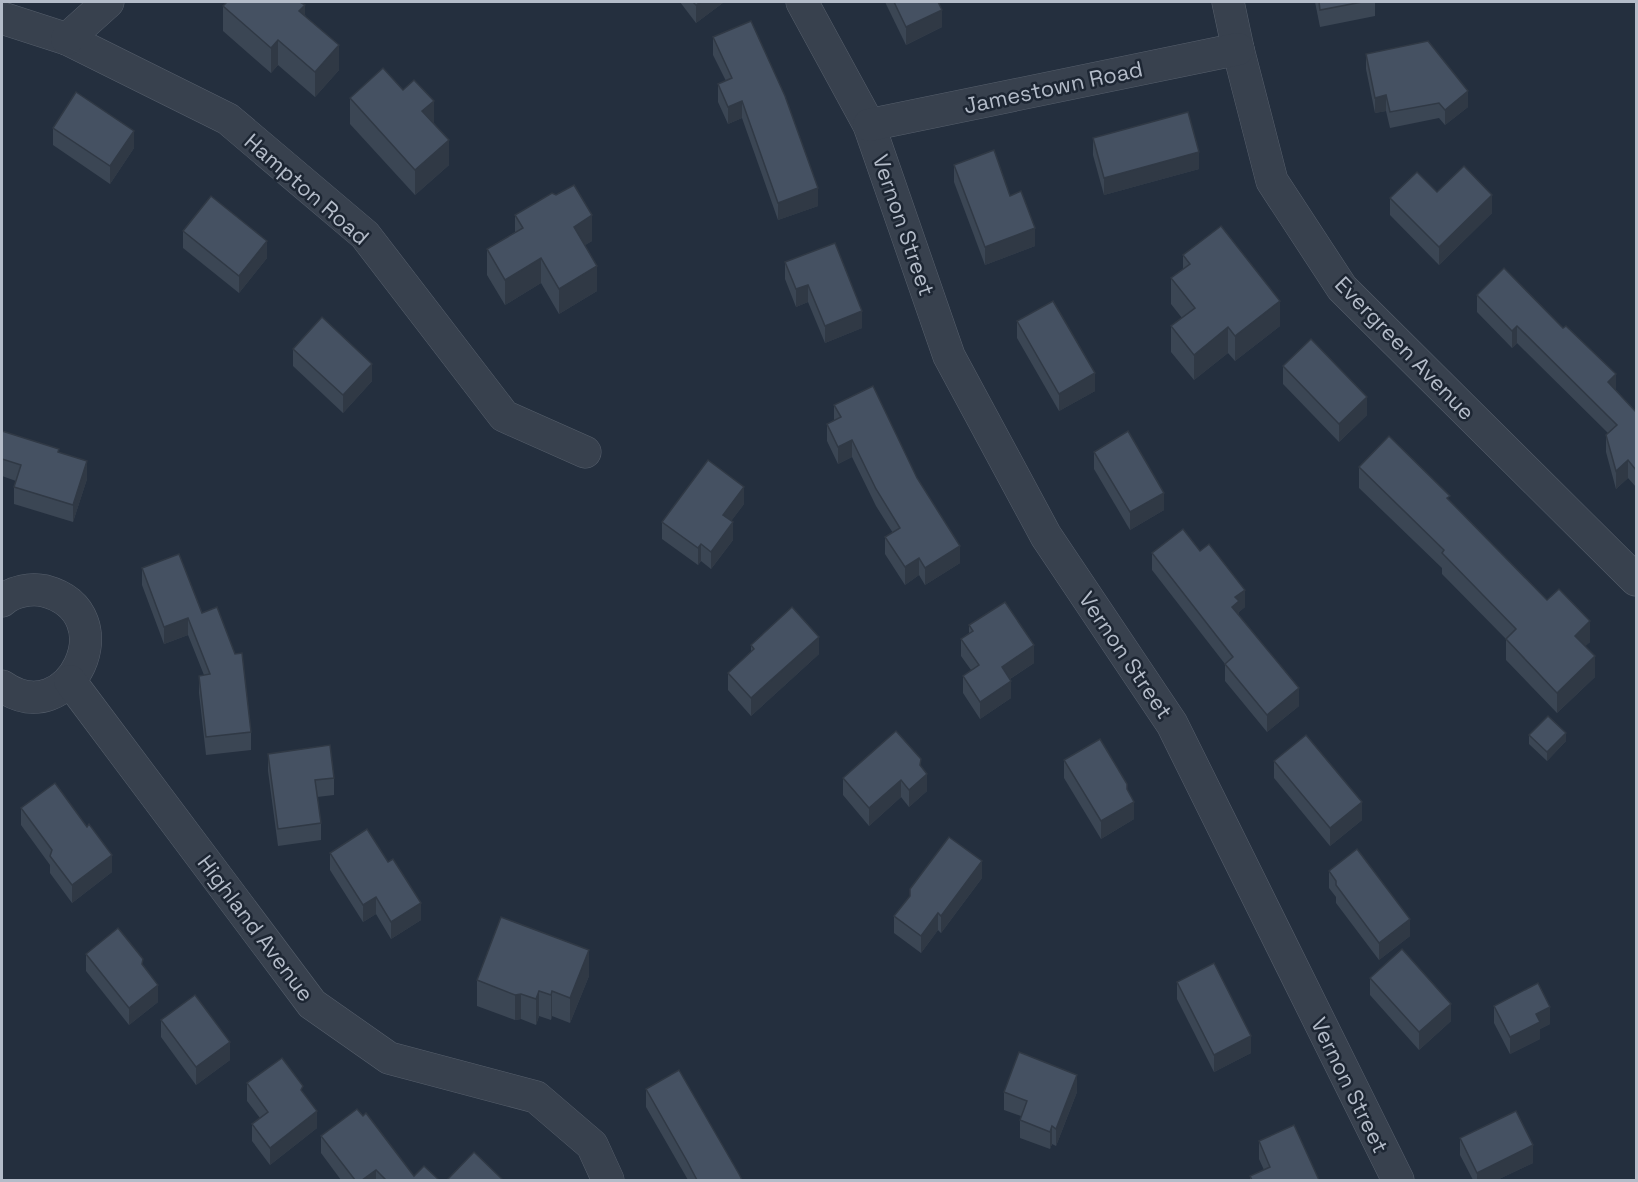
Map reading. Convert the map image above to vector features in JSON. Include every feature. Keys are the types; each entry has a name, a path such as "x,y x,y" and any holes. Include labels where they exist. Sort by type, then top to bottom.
{"street":[{"path":"67,39 108,2"},
{"name":"Vernon Street","path":"802,2 869,125 950,356 1046,536 1172,724 1398,1180"},
{"name":"Evergreen Avenue","path":"1228,2 1272,181 1342,288 1636,580"},
{"name":"Hampton Road","path":"2,18 67,39 228,119 365,235 504,416 585,452"},
{"name":"Jamestown Road","path":"869,125 1238,49"},
{"path":"2,601 21,591 38,590 55,594 69,604 80,617 85,633 86,651 80,667 70,681 56,691 38,696 20,695 2,686"},
{"name":"Highland Avenue","path":"70,681 312,1004 389,1058 536,1097 592,1145 608,1180"}],"building":[{"path":"227,2 300,2 305,5 299,11 339,45 315,72 278,40 271,48 223,6"},
{"path":"894,2 938,2 942,10 906,27"},
{"path":"1319,2 1362,2 1320,10"},
{"path":"751,21 785,96 818,188 778,203 742,101 728,107 718,84 732,78 713,37"},
{"path":"1428,41 1468,91 1445,110 1439,103 1390,112 1386,95 1375,98 1366,54"},
{"path":"383,68 403,90 414,80 434,101 422,111 449,140 415,170 350,98"},
{"path":"76,92 134,131 110,166 53,128"},
{"path":"1188,112 1199,152 1104,178 1093,138"},
{"path":"994,150 1010,196 1021,191 1035,228 985,247 954,165"},
{"path":"1464,166 1492,195 1439,247 1390,198 1417,172 1437,192"},
{"path":"574,185 592,215 574,227 597,266 559,289 541,258 505,280 487,249 523,228 515,215 552,193 556,195"},
{"path":"211,196 267,241 239,276 183,231"},
{"path":"1221,226 1280,301 1235,336 1228,327 1194,355 1171,326 1195,308 1171,278 1190,264 1183,255"},
{"path":"835,243 862,311 825,326 808,285 796,289 785,262"},
{"path":"1504,268 1563,328 1566,326 1616,374 1608,382 1636,412 1636,470 1628,460 1616,471 1606,435 1617,425 1517,326 1512,331 1477,295"},
{"path":"1053,301 1095,373 1059,394 1017,321"},
{"path":"322,317 372,364 343,395 293,349"},
{"path":"1311,339 1367,397 1339,424 1283,366"},
{"path":"873,386 917,478 960,546 925,568 919,558 905,567 885,537 900,528 876,489 852,440 838,447 827,424 841,417 834,405"},
{"path":"2,431 59,449 58,452 87,461 73,505 14,487 21,465 2,459"},
{"path":"1128,431 1164,493 1130,512 1094,452"},
{"path":"1389,436 1450,496 1447,498 1547,600 1559,589 1590,621 1575,636 1595,656 1557,693 1506,639 1516,629 1442,553 1444,550 1359,467"},
{"path":"708,460 744,487 723,515 733,522 711,552 701,544 698,548 662,522"},
{"path":"1183,529 1200,551 1209,544 1245,590 1235,597 1239,601 1232,607 1299,688 1267,715 1225,664 1233,657 1152,553"},
{"path":"179,554 202,613 217,607 235,654 242,653 251,732 206,737 199,676 210,674 188,618 164,627 142,568"},
{"path":"1005,602 1034,645 1002,667 1011,681 980,702 963,676 979,665 961,639 973,631 969,625"},
{"path":"792,607 819,637 751,698 728,673 754,649 751,645"},
{"path":"1548,716 1566,733 1547,752 1529,735"},
{"path":"896,731 921,759 920,765 927,774 909,790 901,780 869,808 843,778"},
{"path":"1306,735 1362,802 1330,828 1274,761"},
{"path":"1100,739 1127,784 1127,789 1134,802 1101,821 1064,760"},
{"path":"330,745 334,778 315,780 321,823 278,829 268,754"},
{"path":"55,783 87,827 89,824 112,855 72,885 50,856 52,850 21,808"},
{"path":"367,829 388,862 393,859 421,903 391,922 376,897 363,905 330,853"},
{"path":"949,837 982,861 941,916 938,913 921,936 894,916 910,896 910,889"},
{"path":"1357,849 1410,919 1379,943 1336,885 1329,871"},
{"path":"501,917 589,950 570,998 552,991 551,995 539,991 536,999 521,994 515,995 477,980"},
{"path":"118,928 143,959 142,964 158,985 129,1008 86,954"},
{"path":"1402,949 1451,1004 1419,1032 1370,978"},
{"path":"1214,963 1251,1036 1214,1055 1177,982"},
{"path":"1538,983 1550,1007 1536,1014 1540,1022 1510,1037 1494,1006"},
{"path":"195,995 230,1042 196,1067 161,1020"},
{"path":"1019,1052 1077,1075 1056,1129 1052,1126 1050,1132 1020,1120 1027,1101 1004,1092"},
{"path":"282,1058 303,1086 301,1090 317,1111 270,1148 252,1124 268,1112 247,1083"},
{"path":"679,1070 742,1180 697,1180 646,1089"},
{"path":"357,1109 363,1116 366,1113 414,1176 424,1166 439,1180 386,1180 376,1170 362,1180 355,1180 321,1136"},
{"path":"1516,1111 1533,1145 1477,1173 1460,1138"},
{"path":"1294,1125 1319,1180 1252,1180 1250,1176 1270,1167 1259,1141"},
{"path":"474,1152 503,1180 447,1180"}]}
